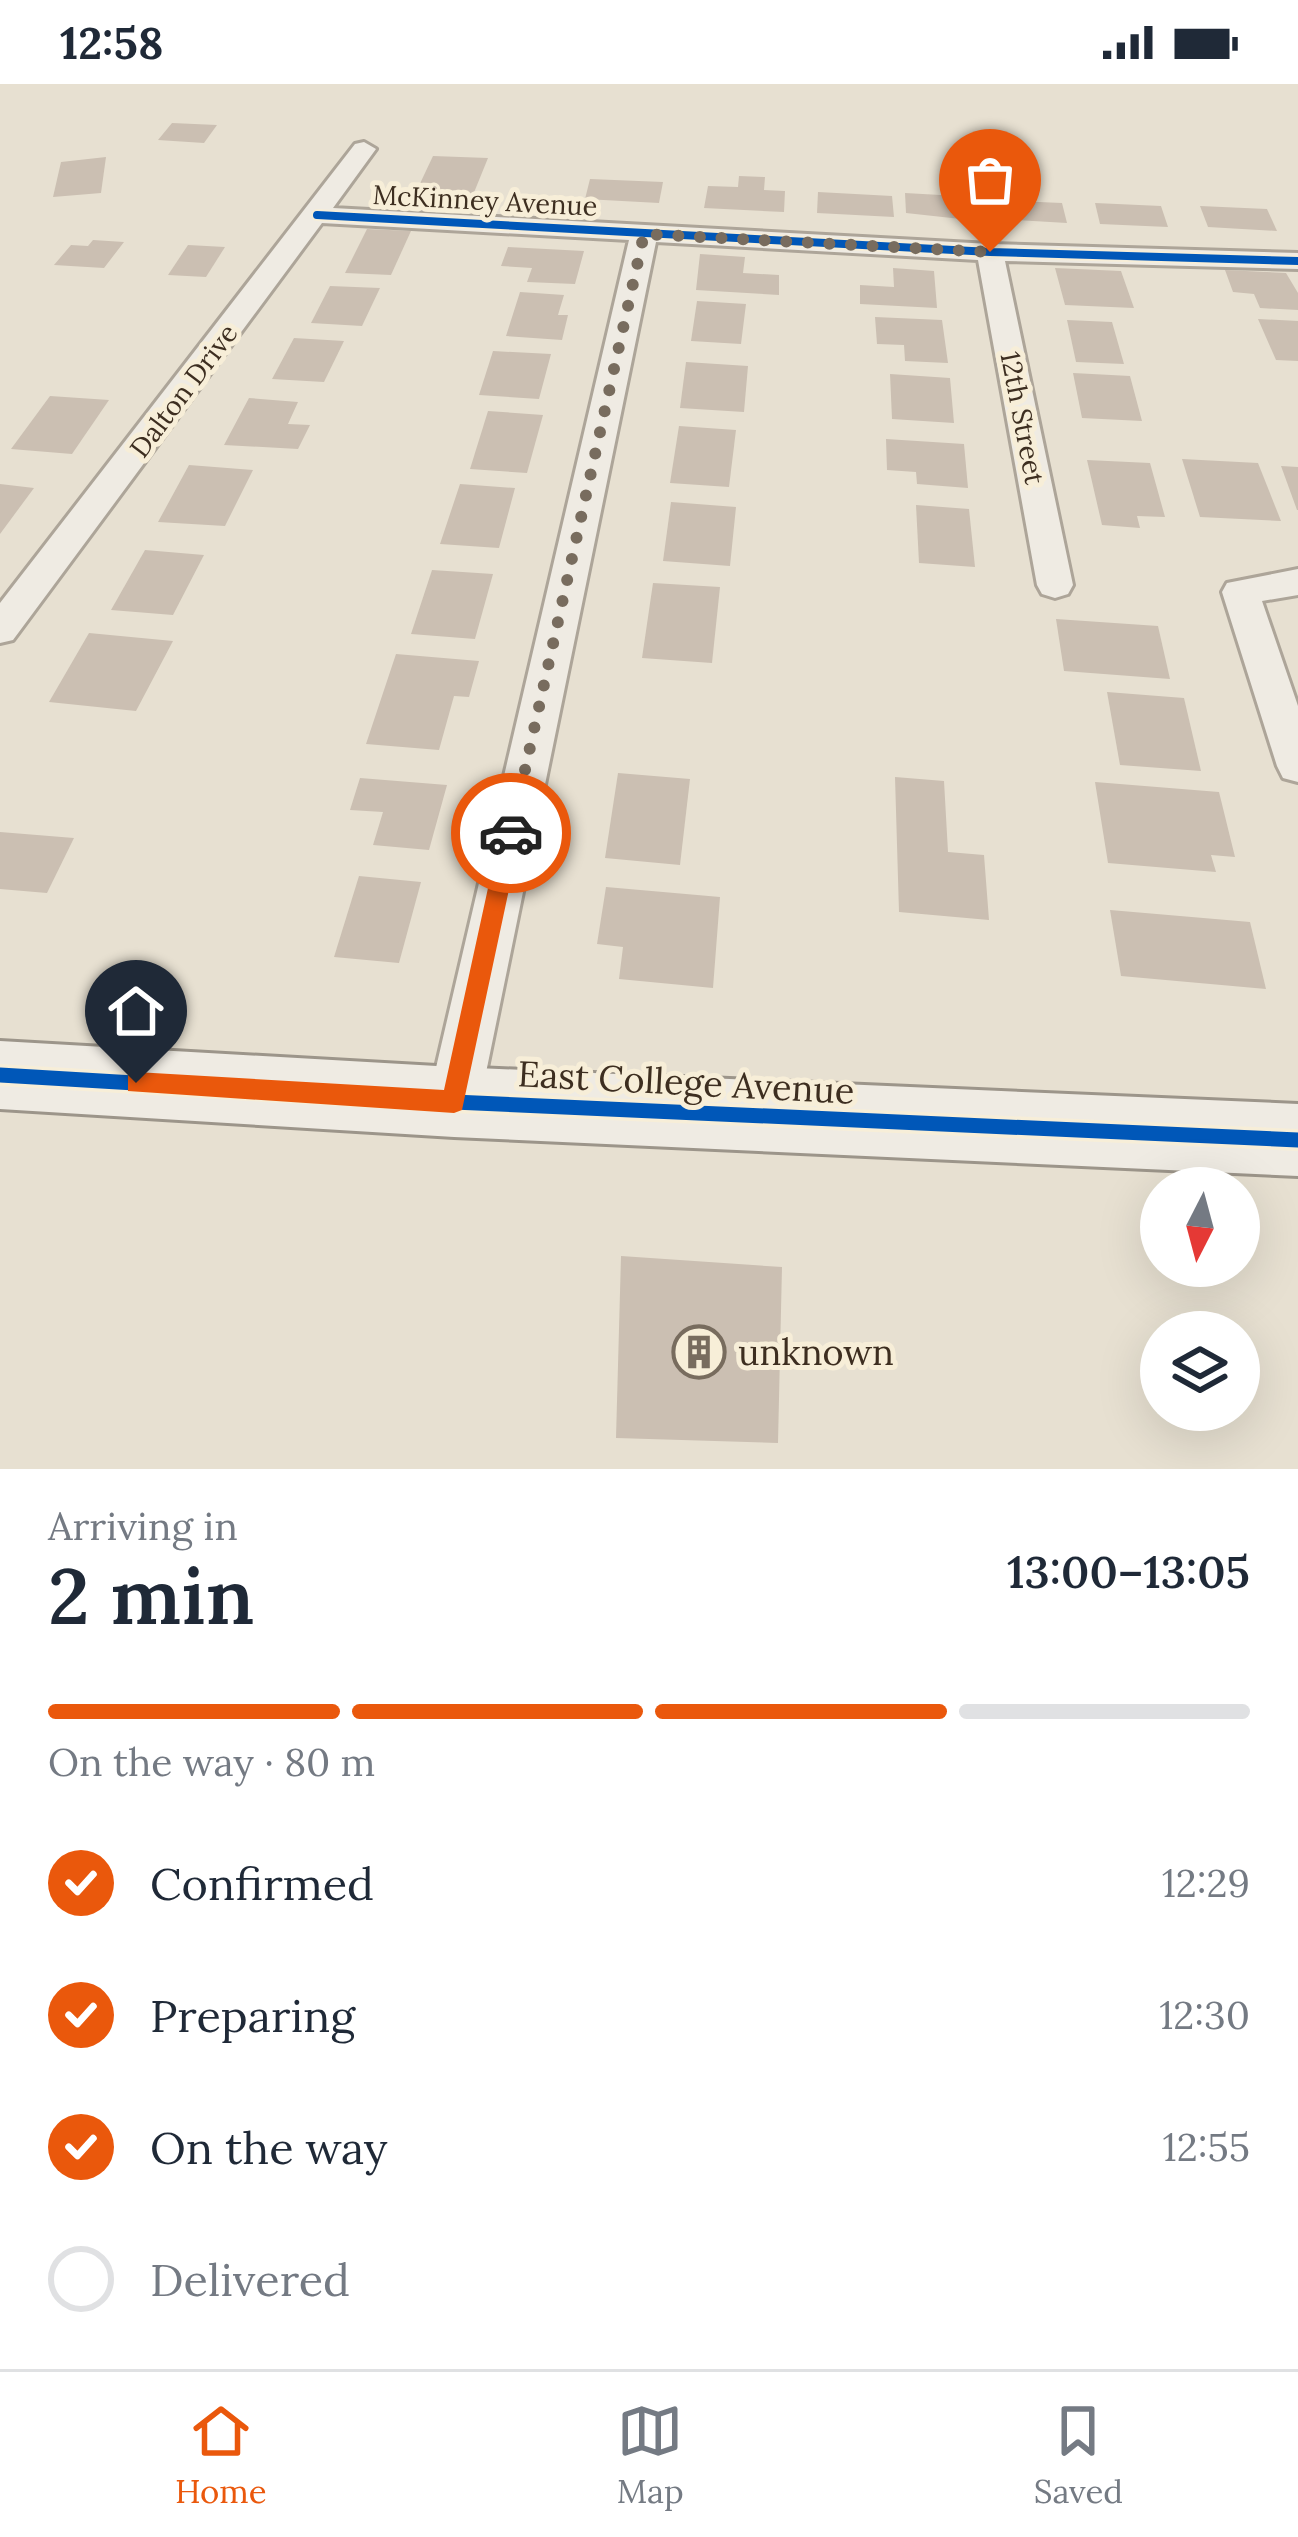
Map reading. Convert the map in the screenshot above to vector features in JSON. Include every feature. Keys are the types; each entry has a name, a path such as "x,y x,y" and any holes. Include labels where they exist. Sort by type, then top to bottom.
{"street":[{"name":"Dalton Drive","path":"0,630 364,149"},
{"name":"McKinney Avenue","path":"316,215 990,252 1298,261"},
{"path":"454,1102 644,234"},
{"name":"12th Street","path":"990,252 1054,585"},
{"path":"1298,582 1240,592 1298,766"},
{"name":"East College Avenue","path":"0,1075 454,1102 1298,1140"}],"building":[{"path":"172,123 217,125 204,143 158,140"},
{"path":"433,156 488,158 473,195 416,192"},
{"path":"106,157 101,193 53,197 61,162"},
{"path":"739,176 765,177 764,190 785,191 784,212 704,208 708,186 738,187"},
{"path":"590,179 663,182 659,203 585,199"},
{"path":"818,192 892,196 894,217 817,213"},
{"path":"905,193 976,197 979,221 906,213"},
{"path":"996,200 1062,203 1067,223 999,219"},
{"path":"1095,203 1161,206 1168,227 1100,224"},
{"path":"1200,206 1267,209 1277,231 1208,227"},
{"path":"367,229 411,231 391,275 345,273"},
{"path":"93,240 124,242 104,268 54,265 71,245 88,246"},
{"path":"188,245 225,247 206,277 168,275"},
{"path":"508,247 584,251 575,284 527,282 532,268 501,266"},
{"path":"700,254 745,257 743,273 779,275 779,295 696,290"},
{"path":"893,268 934,271 937,308 860,304 860,285 894,287"},
{"path":"1055,268 1121,271 1134,308 1065,305"},
{"path":"1225,270 1286,273 1298,293 1298,310 1260,308 1254,294 1233,292"},
{"path":"330,286 380,288 362,326 311,323"},
{"path":"520,292 564,295 558,315 568,315 562,340 506,336"},
{"path":"697,301 746,304 741,344 691,341"},
{"path":"875,317 942,320 948,363 905,361 904,345 877,344"},
{"path":"1258,319 1298,321 1298,361 1276,360"},
{"path":"1067,320 1112,322 1124,364 1076,362"},
{"path":"294,338 344,341 324,382 272,379"},
{"path":"493,351 551,354 539,399 479,395"},
{"path":"686,362 748,366 744,412 680,408"},
{"path":"1073,373 1130,376 1142,421 1082,418"},
{"path":"890,374 950,378 954,423 892,419"},
{"path":"50,396 109,400 72,454 11,449"},
{"path":"249,398 298,402 288,424 310,425 298,449 224,445"},
{"path":"488,411 543,415 527,473 470,469"},
{"path":"679,426 736,430 729,487 670,483"},
{"path":"886,439 964,444 968,488 917,484 916,472 887,470"},
{"path":"1182,459 1258,463 1281,521 1200,517"},
{"path":"1087,460 1150,463 1165,517 1137,516 1140,528 1102,525"},
{"path":"189,465 253,470 225,526 158,522"},
{"path":"1281,466 1298,467 1298,510 1297,510"},
{"path":"0,484 34,488 0,534"},
{"path":"460,484 515,488 499,548 440,544"},
{"path":"671,502 736,507 730,566 663,561"},
{"path":"916,505 969,509 975,567 919,563"},
{"path":"145,550 204,555 173,615 111,610"},
{"path":"432,570 493,574 475,639 411,634"},
{"path":"653,583 720,587 712,663 642,658"},
{"path":"1056,619 1158,626 1170,679 1064,671"},
{"path":"89,633 173,641 136,711 49,702"},
{"path":"396,654 479,661 469,697 454,696 439,750 366,744"},
{"path":"1107,692 1184,698 1201,771 1120,765"},
{"path":"618,773 690,779 680,865 605,858"},
{"path":"895,777 944,781 948,852 984,855 989,920 899,912"},
{"path":"360,778 447,785 429,850 373,845 383,812 350,810"},
{"path":"1095,782 1219,792 1235,857 1211,855 1216,872 1108,863"},
{"path":"0,832 74,838 47,893 0,889"},
{"path":"359,876 421,882 399,963 334,957"},
{"path":"606,887 720,897 713,988 619,979 623,947 597,944"},
{"path":"1110,910 1250,922 1266,989 1121,976"},
{"name":"unknown","path":"621,1256 782,1267 778,1443 616,1438"}],"cycle path":[{"path":"317,215 990,252 1298,261"},
{"path":"0,1075 454,1102 1298,1140"}],"way so far":[{"path":"511,833 644,234 990,252"}],"place":[{"name":"unknown","path":"699,1352"}],"route":[{"path":"136,1083 454,1102 511,833"}]}
